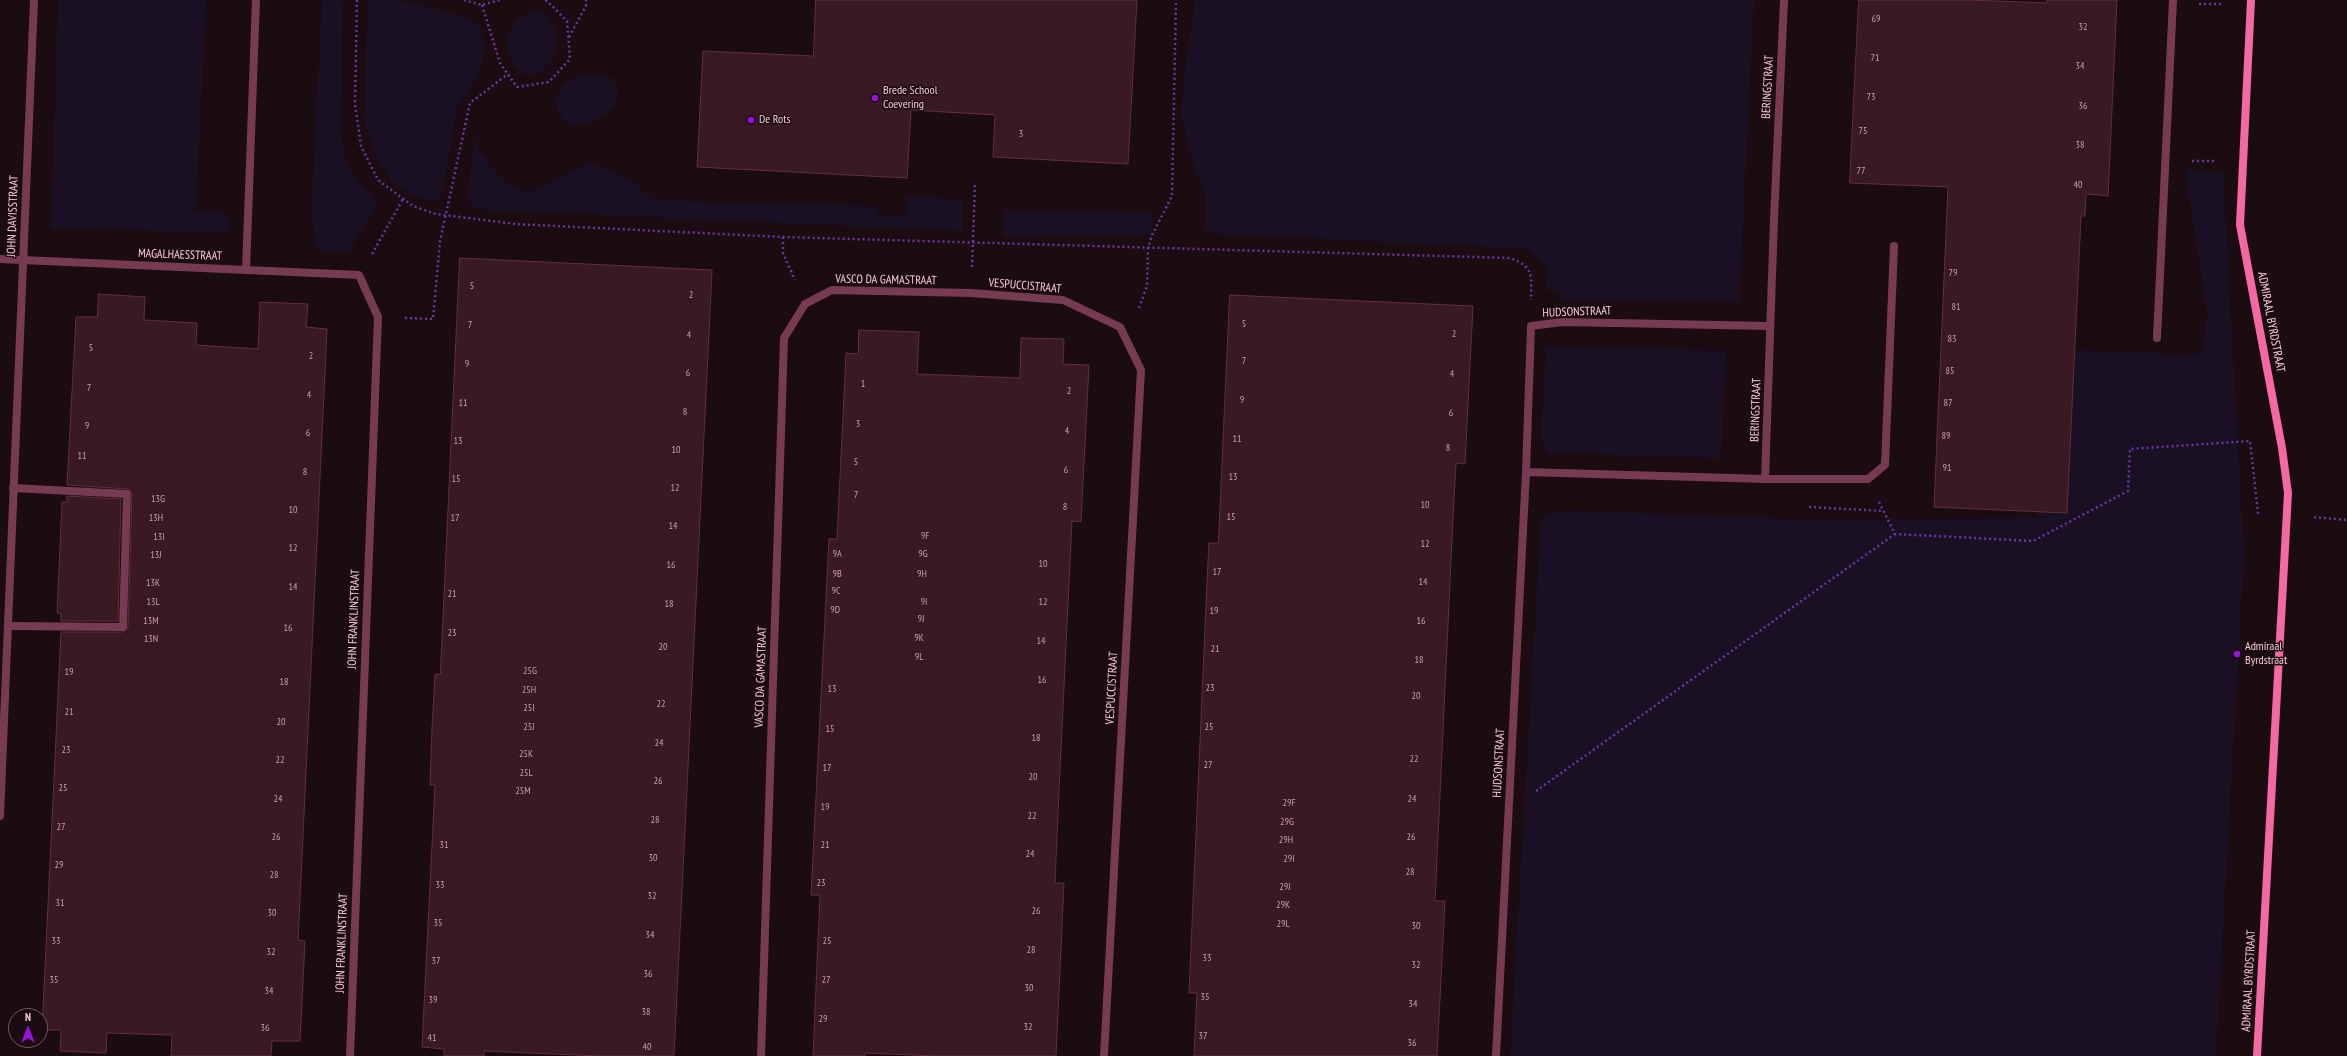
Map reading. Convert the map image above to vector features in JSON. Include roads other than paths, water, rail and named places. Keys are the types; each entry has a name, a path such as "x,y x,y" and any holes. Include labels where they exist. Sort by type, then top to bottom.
{"street":[{"name":"JOHN DAVISSTRAAT","path":"0,816 34,0"},
{"path":"246,270 256,0"},
{"name":"BERINGSTRAAT","path":"1765,479 1784,0"},
{"path":"2157,338 2173,2"},
{"name":"ADMIRAAL BYRDSTRAAT","path":"2251,2 2240,225 2282,448 2288,493 2257,1056"},
{"path":"1526,472 1765,479 1868,479 1885,465 1894,246"},
{"name":"MAGALHAESSTRAAT","path":"0,259 359,275"},
{"name":"JOHN FRANKLINSTRAAT","path":"350,1056 378,317 359,275"},
{"name":"VASCO DA GAMASTRAAT","path":"761,1056 784,338 805,304 832,290 971,293"},
{"name":"VESPUCCISTRAAT","path":"971,293 1063,300 1120,327 1141,370 1104,1056"},
{"name":"HUDSONSTRAAT","path":"1496,1056 1526,472 1531,326 1562,322 1770,326"},
{"path":"8,626 123,627 127,494 14,488"}],"place":[{"name":"Brede School Coevering","path":"875,98"},
{"name":"De Rots","path":"751,120"},
{"name":"Admiraal Byrdstraat","path":"2237,654"}]}
